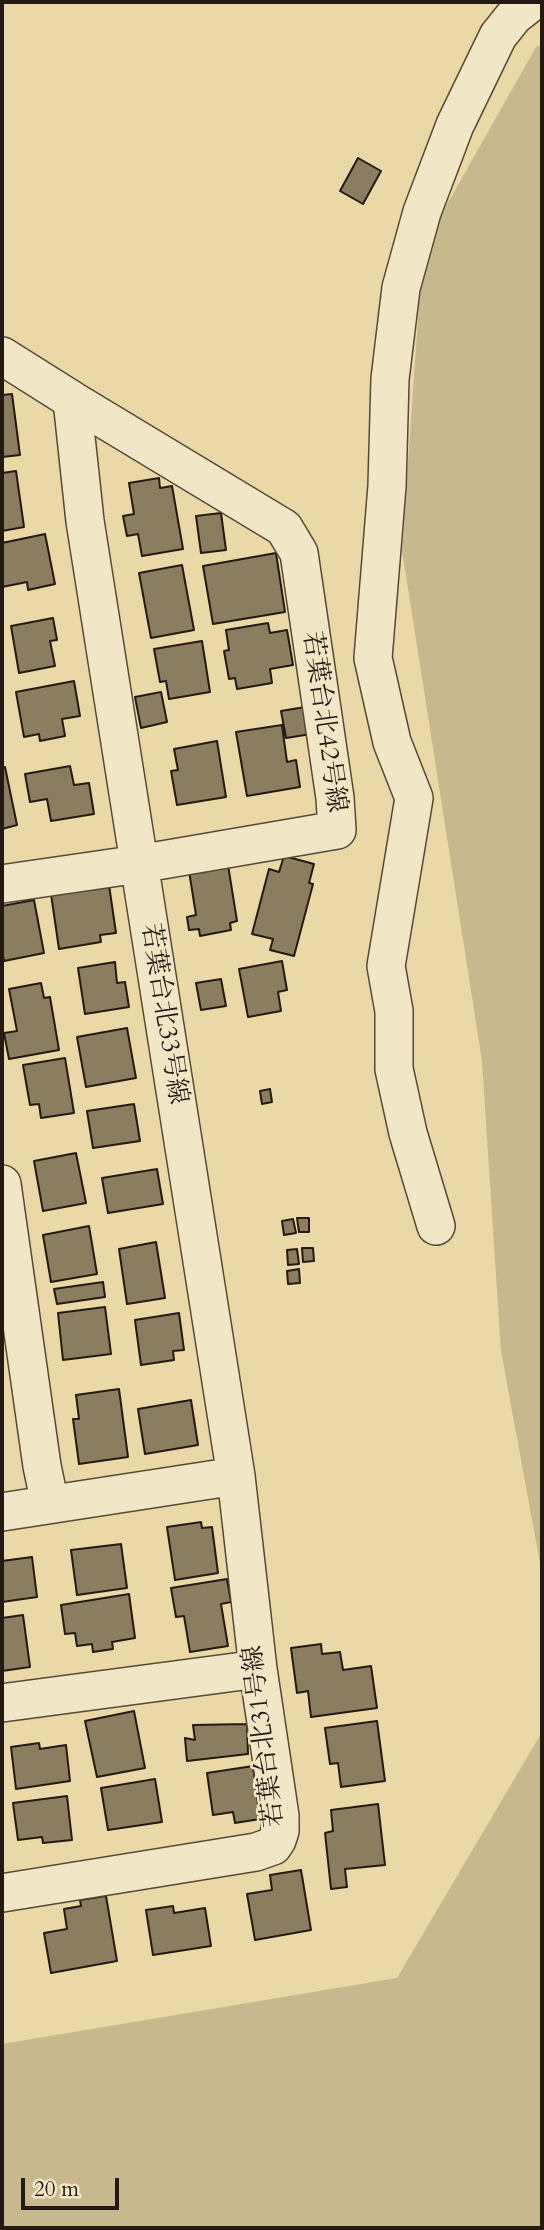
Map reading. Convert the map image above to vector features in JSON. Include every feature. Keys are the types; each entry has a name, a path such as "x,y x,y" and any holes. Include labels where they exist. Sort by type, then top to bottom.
{"street":[{"path":"436,1226 408,1133 394,1069 394,1011 386,966 414,798 392,742 373,658 387,486 390,379 401,288 422,212 455,125 498,36 514,16 531,2"},
{"path":"2,356 72,400"},
{"name":"若葉台北33号線","path":"72,400 85,521 236,1476"},
{"name":"若葉台北42号線","path":"2,884 337,830 299,552 284,528 72,400"},
{"path":"2,1184 42,1466 50,1504"},
{"path":"2,1511 236,1476"},
{"name":"若葉台北31号線","path":"2,1893 256,1852 273,1846 280,1831 280,1816 258,1669 236,1476"},
{"path":"2,1703 258,1669"}],"shaded area":[{"path":"542,44 542,1574 501,1351 482,1061 402,550 423,247 536,47"},
{"path":"542,1732 542,2228 2,2228 2,2044 397,1978"}],"building":[{"path":"358,158 381,171 363,204 340,191"},
{"path":"12,394 20,455 2,457 2,395"},
{"path":"16,471 24,527 2,531 2,473"},
{"path":"159,478 160,488 172,486 183,549 142,556 138,534 127,536 123,516 134,514 129,483"},
{"path":"221,513 226,550 201,553 196,516"},
{"path":"45,534 55,584 28,590 27,582 2,587 2,543"},
{"path":"276,553 285,612 213,624 203,566"},
{"path":"182,565 194,630 151,638 139,573"},
{"path":"53,618 57,640 50,641 55,666 19,673 11,626"},
{"path":"268,623 270,633 287,630 293,665 270,669 272,683 237,689 235,678 229,679 224,651 229,650 226,630"},
{"path":"202,641 210,692 169,699 166,681 160,682 154,649"},
{"path":"74,681 80,716 62,719 65,736 40,741 39,734 24,737 16,692"},
{"path":"161,692 167,722 141,728 135,697"},
{"path":"305,707 311,734 286,738 281,711"},
{"path":"282,725 287,762 296,760 300,787 247,796 236,732"},
{"path":"217,741 226,797 177,805 171,771 178,770 174,749"},
{"path":"70,766 74,785 89,783 94,814 51,821 47,799 30,802 25,774"},
{"path":"5,767 17,825 2,829 2,768"},
{"path":"284,856 314,864 309,883 313,884 294,956 270,950 273,939 252,934 269,869 279,872"},
{"path":"228,865 237,921 230,923 231,930 200,936 199,929 189,930 187,917 196,915 189,871"},
{"path":"109,885 116,933 100,935 101,942 59,949 51,894"},
{"path":"34,900 44,953 4,961 2,906"},
{"path":"282,961 287,990 278,992 281,1011 248,1017 239,969"},
{"path":"115,962 117,983 125,982 129,1007 85,1014 78,968"},
{"path":"221,979 226,1006 201,1010 196,983"},
{"path":"41,983 44,998 50,997 59,1050 9,1059 4,1033 17,1031 9,989"},
{"path":"127,1028 136,1078 86,1087 77,1037"},
{"path":"65,1058 74,1113 41,1118 39,1104 30,1105 23,1065"},
{"path":"270,1089 272,1102 262,1104 260,1091"},
{"path":"134,1104 140,1141 93,1148 87,1111"},
{"path":"76,1153 86,1203 43,1211 34,1161"},
{"path":"157,1169 163,1204 108,1213 102,1178"},
{"path":"297,1218 309,1218 309,1232 299,1232"},
{"path":"293,1219 296,1233 284,1235 282,1221"},
{"path":"89,1226 97,1274 51,1282 43,1235"},
{"path":"156,1242 165,1298 127,1304 119,1249"},
{"path":"302,1248 313,1248 314,1261 303,1262"},
{"path":"297,1249 299,1264 288,1265 287,1250"},
{"path":"299,1269 300,1283 288,1284 287,1271"},
{"path":"103,1282 105,1297 57,1304 54,1289"},
{"path":"105,1307 111,1354 63,1360 58,1313"},
{"path":"179,1313 184,1350 173,1351 174,1360 141,1365 135,1320"},
{"path":"119,1389 128,1457 79,1464 73,1419 79,1419 76,1395"},
{"path":"191,1400 198,1445 145,1454 138,1409"},
{"path":"201,1522 202,1528 212,1527 218,1573 175,1580 167,1527"},
{"path":"121,1544 127,1588 77,1595 71,1550"},
{"path":"32,1557 37,1597 2,1602 2,1561"},
{"path":"227,1579 231,1602 221,1604 228,1646 190,1652 184,1616 176,1617 171,1588"},
{"path":"129,1594 135,1638 112,1642 113,1649 93,1652 92,1644 77,1646 75,1633 65,1634 61,1605"},
{"path":"23,1615 30,1667 2,1671 2,1618"},
{"path":"321,1644 322,1654 340,1652 343,1670 371,1666 377,1708 311,1717 308,1691 297,1693 291,1648"},
{"path":"134,1711 145,1768 97,1777 85,1721"},
{"path":"377,1721 385,1781 341,1787 338,1763 330,1764 325,1728"},
{"path":"247,1724 248,1754 187,1761 185,1738 195,1740 193,1725"},
{"path":"39,1743 40,1749 66,1745 70,1781 16,1789 11,1747"},
{"path":"253,1766 260,1819 235,1823 233,1812 213,1815 207,1773"},
{"path":"155,1779 162,1822 108,1830 101,1788"},
{"path":"67,1796 72,1840 43,1843 42,1837 18,1840 13,1803"},
{"path":"378,1804 385,1865 345,1869 347,1887 331,1889 325,1833 333,1831 331,1810"},
{"path":"301,1870 311,1930 255,1940 247,1894 272,1890 270,1875"},
{"path":"106,1896 117,1961 51,1973 44,1933 67,1929 64,1909 81,1906 80,1900"},
{"path":"173,1906 174,1913 205,1908 211,1946 153,1955 146,1910"}]}
